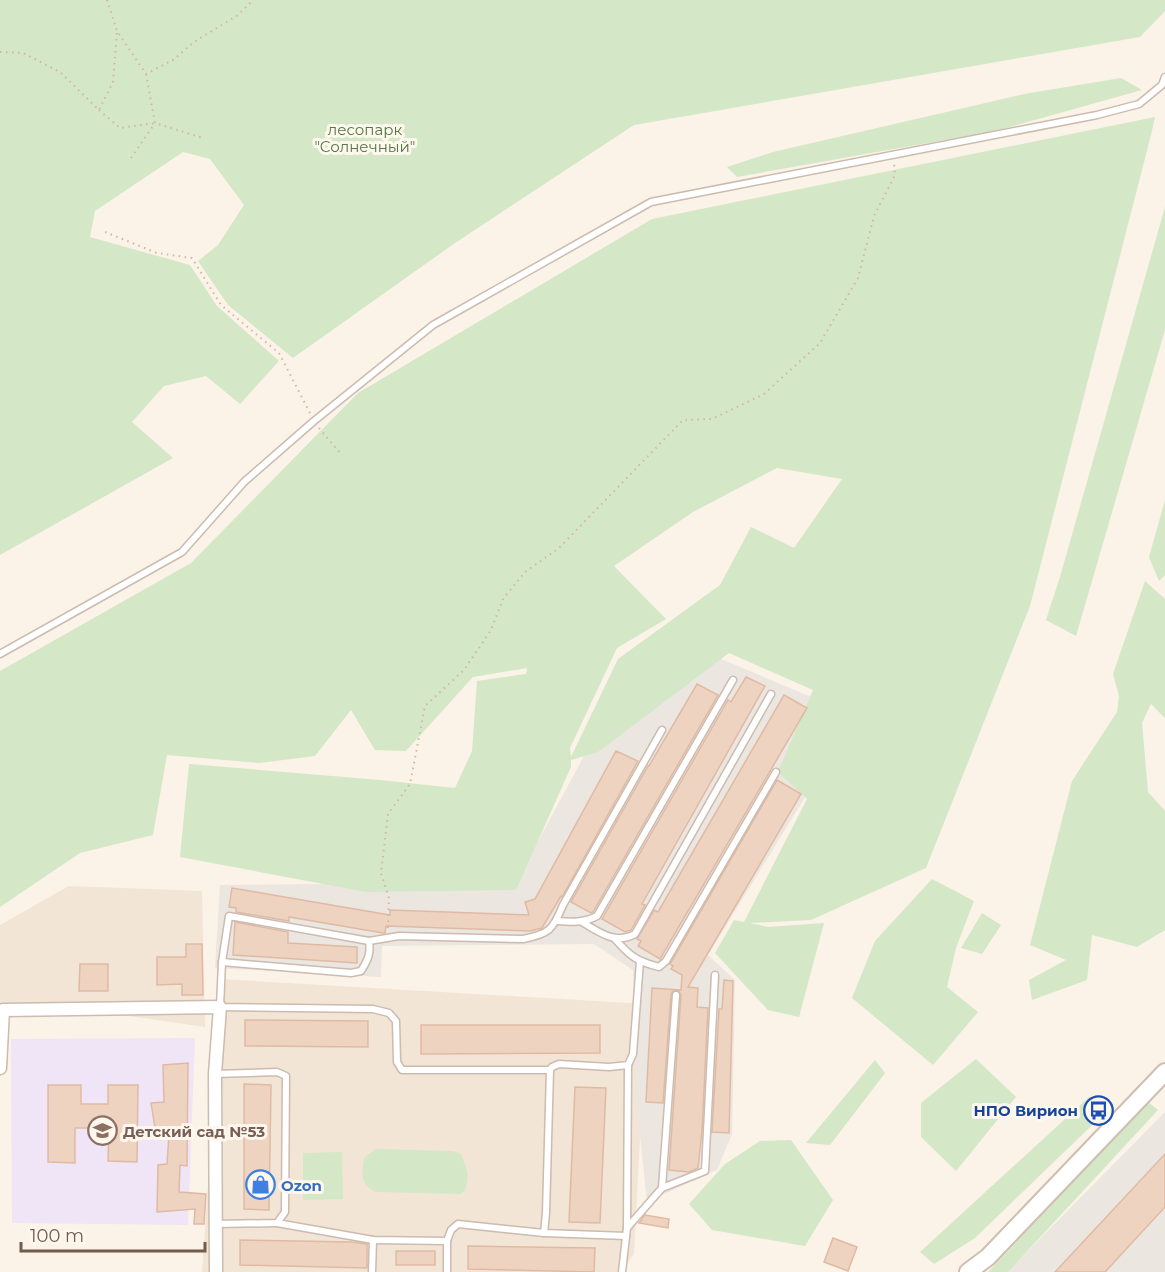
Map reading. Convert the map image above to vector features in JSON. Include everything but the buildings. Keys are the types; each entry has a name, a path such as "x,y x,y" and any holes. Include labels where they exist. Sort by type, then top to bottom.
{"main road":[{"path":"968,1272 988,1257 1165,1072"}],"street":[{"path":"0,1068 3,1010 220,1007 215,1074 216,1272"}],"lane":[{"path":"0,654 182,552 244,482 314,421 433,325 651,202 1097,115 1139,104 1162,85 1165,77"},
{"path":"557,921 582,922 597,916 733,680"},
{"path":"615,939 628,938 635,934 771,694"},
{"path":"628,1065 609,1067 559,1064 550,1070 402,1070 397,1062 396,1021 389,1013 373,1009 220,1007 222,962 229,916 369,941 399,936 523,939 548,932 557,921 563,905 662,730"},
{"path":"582,922 615,939 628,954 640,961 659,967 666,961 776,772"},
{"path":"222,962 351,973 361,971 368,962 369,941"},
{"path":"622,1272 627,1228 628,1065 633,1054 640,961"},
{"path":"627,1228 662,1188 705,1171 715,975"},
{"path":"662,1188 676,995"},
{"path":"544,1233 550,1070"},
{"path":"215,1074 277,1072 286,1076 285,1212 277,1223"},
{"path":"216,1224 277,1223 373,1240 447,1241"},
{"path":"447,1272 447,1241 451,1230 458,1224 544,1233 626,1236"},
{"path":"372,1272 373,1240"}],"path":[{"path":"107,0 117,30 146,74 154,123 131,158"},
{"path":"146,74 173,60 194,42 238,15 253,0"},
{"path":"99,110 113,82 117,30"},
{"path":"0,52 23,53 60,72 120,128 154,123 203,138"},
{"path":"388,936 389,898 381,873 388,814 410,784 425,706 464,670 490,630 502,599 525,572 559,548 683,420 712,419 764,394 820,343 858,278 874,216 895,175 893,154"},
{"path":"105,232 157,253 192,258 221,304 279,353 314,421 340,453"}],"shaded area":[{"path":"721,659 816,699 807,794 708,955 735,980 732,1134 717,1170 647,1202 635,1089 633,970 594,944 382,946 381,977 215,968 220,885 516,882 591,743"},
{"path":"69,886 202,891 205,1027 122,1015 3,1013 0,1084 0,925"},
{"path":"222,979 647,1004 634,1254 620,1272 202,1272"},
{"name":"Детский сад №53","path":"195,1038 188,1225 12,1223 11,1039"},
{"path":"1165,1112 1165,1272 1007,1272"}],"green space":[{"name":"лесопарк \"Солнечный\"","path":"0,0 1165,0 1165,11 1140,37 634,125 455,243 293,358 228,305 198,261 218,245 244,205 210,159 183,152 95,211 90,237 190,265 217,306 279,361 240,404 206,376 164,386 132,422 173,458 0,555"},
{"path":"1121,78 1142,90 995,131 737,177 727,167 773,152 1024,94"},
{"path":"1155,117 1030,606 926,868 811,920 750,923 768,927 824,923 799,1017 768,1010 715,953 734,920 744,922 807,799 778,772 813,690 729,653 598,752 571,760 571,767 516,890 366,892 180,857 189,764 455,788 472,751 477,681 526,674 527,668 473,677 406,751 375,750 351,710 315,756 259,763 167,755 153,835 80,853 0,907 0,671 191,563 358,393 652,219","holes":["777,468 842,479 794,548 751,527 720,585 618,659 571,757 570,748 617,648 666,619 614,566 693,512"]},
{"path":"1165,207 1165,330 1076,636 1046,620"},
{"path":"1165,500 1165,575 1159,581 1149,557"},
{"path":"1145,581 1165,599 1165,718 1151,704 1142,723 1148,792 1165,811 1165,930 1137,947 1092,935 1087,980 1032,1000 1029,980 1066,960 1030,945 1072,781 1117,712 1119,696 1113,674"},
{"path":"932,879 974,901 956,948 947,987 978,1012 933,1065 852,998 875,941"},
{"path":"982,913 1001,925 982,954 961,948"},
{"path":"976,1059 1016,1097 956,1171 921,1137 921,1103"},
{"path":"875,1060 885,1073 830,1145 806,1143"},
{"path":"1089,1097 1114,1104 975,1238 934,1264 920,1252"},
{"path":"1148,1102 1158,1110 1008,1272 988,1272"},
{"path":"791,1140 833,1200 805,1246 712,1230 689,1204 725,1164 760,1141"},
{"path":"375,1149 453,1151 461,1154 467,1172 465,1191 460,1194 375,1192 366,1185 362,1173 364,1158"},
{"path":"342,1152 343,1199 303,1200 303,1153"}],"place":[{"name":"НПО Вирион","path":"1099,1110"},
{"name":"Детский сад №53","path":"102,1131"},
{"name":"Ozon","path":"260,1185"}]}
